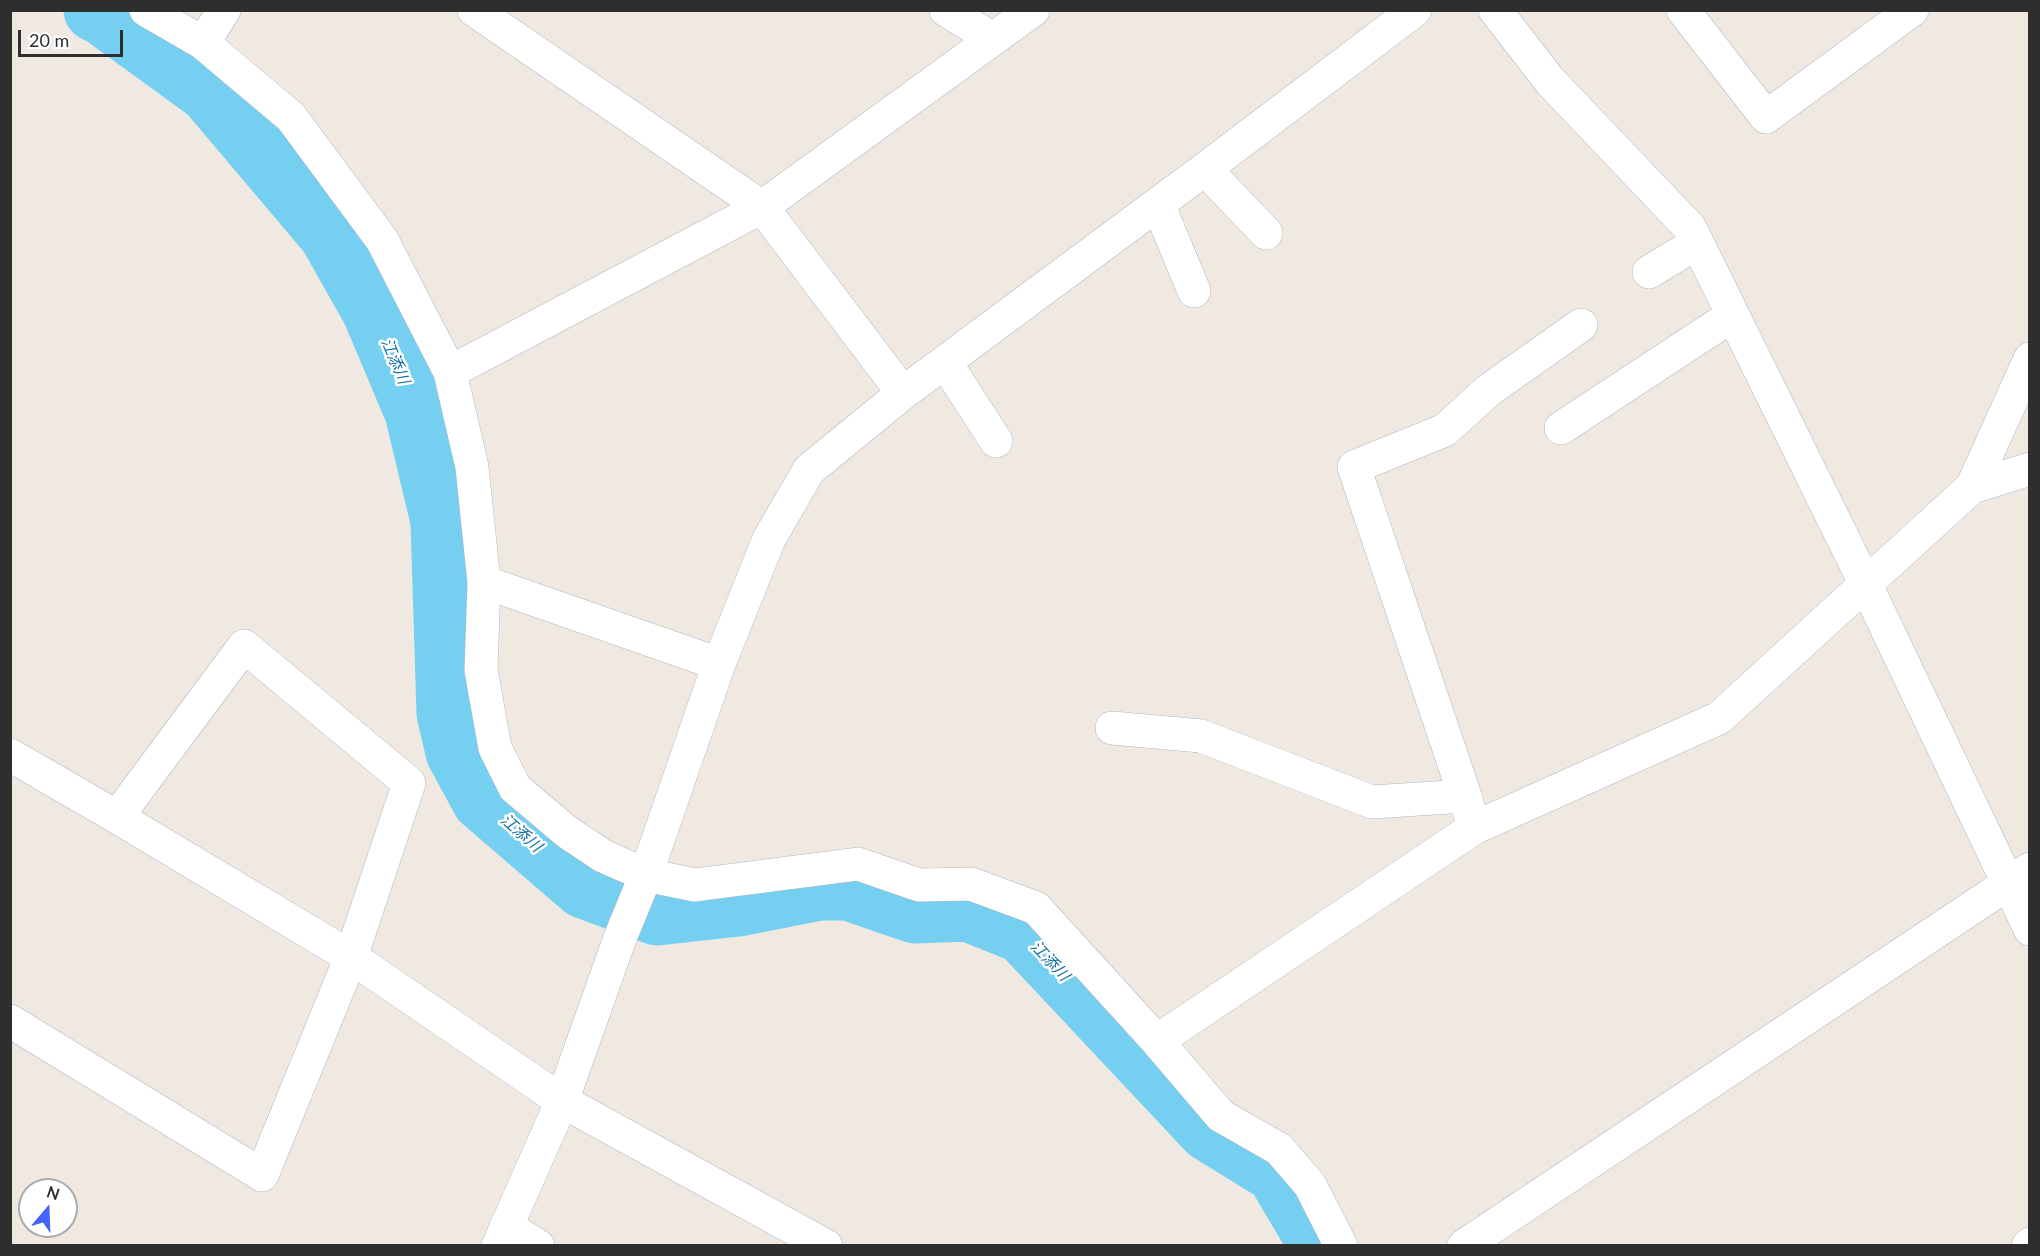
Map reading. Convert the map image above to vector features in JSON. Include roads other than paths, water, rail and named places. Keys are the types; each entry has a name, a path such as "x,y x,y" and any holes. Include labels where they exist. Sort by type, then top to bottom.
{"street":[{"path":"146,10 203,43 291,117 382,240 450,372 472,467 484,582 481,670 495,748 515,788 567,832 603,856 645,876 695,885 858,864 919,885 971,884 1036,908 1157,1041 1221,1116 1279,1149 1310,1185 1341,1245"},
{"path":"203,43 224,10"},
{"path":"474,10 762,207 903,393"},
{"path":"946,10 993,39"},
{"path":"450,372 762,207 1033,10"},
{"path":"538,1245 502,1236 562,1101 620,938 645,876 719,664 769,539 809,470 903,393 1415,10"},
{"path":"1496,10 1550,81 1690,228 1866,585 2019,876 2030,929"},
{"path":"1683,10 1766,117 1912,10"},
{"path":"1205,169 1266,233"},
{"path":"1158,204 1194,291"},
{"path":"1649,272 1697,243"},
{"path":"1561,428 1733,315"},
{"path":"1474,828 1354,467 1445,430 1489,390 1581,325"},
{"path":"1157,1041 1474,828 1719,718 1972,487 2030,359"},
{"path":"945,362 996,441"},
{"path":"1972,487 2030,469"},
{"path":"484,582 719,664"},
{"path":"10,1021 262,1175 351,957 409,783 244,646 117,817"},
{"path":"1112,728 1201,736 1372,802 1465,796"},
{"path":"10,755 351,957 562,1101 826,1245"},
{"path":"1464,1245 2019,876"}],"waterway":[{"name":"江添川","path":"95,10 209,91 330,234 373,310 416,412 442,521 448,713 457,752 483,800 584,887 657,914 738,905 819,889 848,889 915,912 968,910 1023,932 1209,1130 1277,1172 1321,1246"}]}
